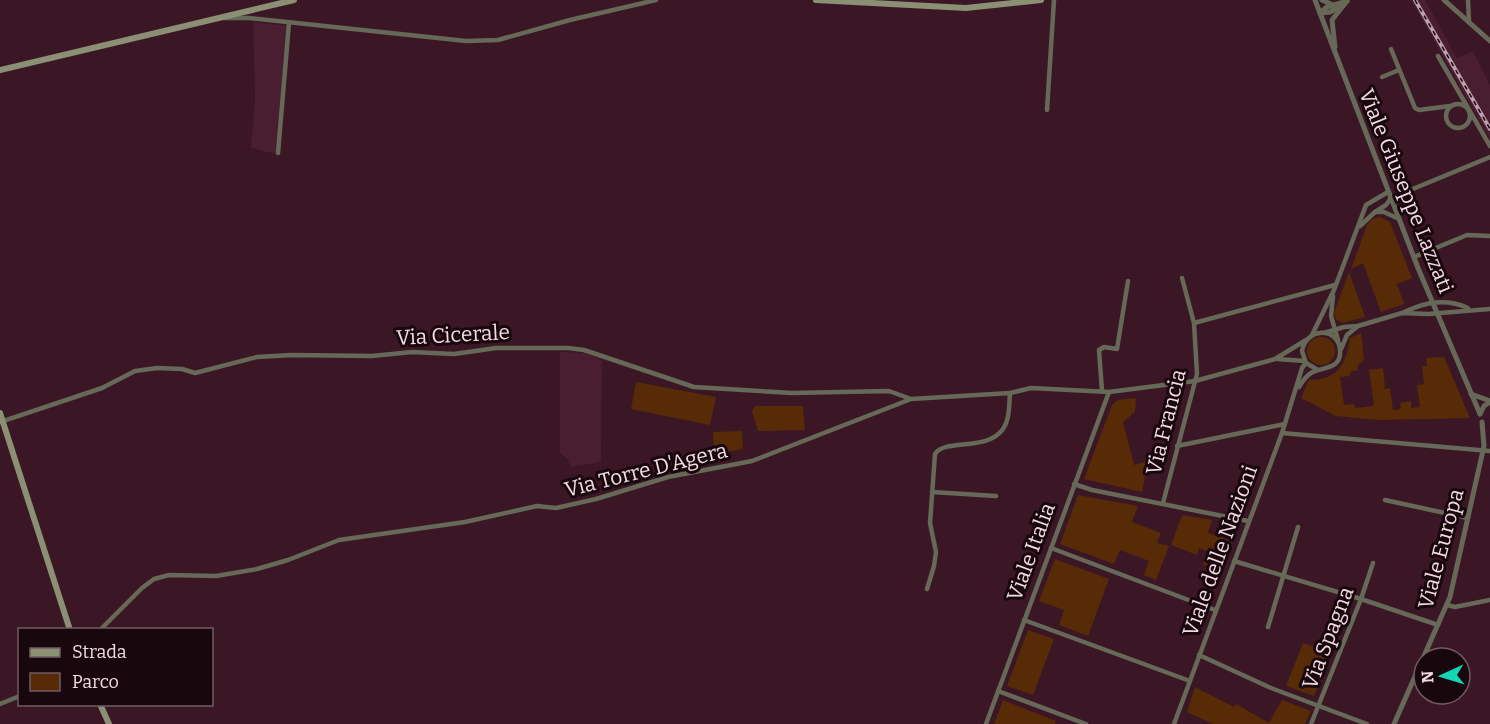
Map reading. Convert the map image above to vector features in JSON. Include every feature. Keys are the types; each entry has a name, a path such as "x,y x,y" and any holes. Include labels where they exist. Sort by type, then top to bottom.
{"main road":[{"path":"0,70 294,0"},
{"path":"816,0 966,8 1041,0"},
{"path":"0,413 69,628"},
{"path":"100,706 109,724"}],"street":[{"path":"216,18 249,18 466,41 498,40 656,0"},
{"path":"1047,110 1054,0"},
{"name":"Viale Giuseppe Lazzati","path":"1314,0 1432,303 1480,414"},
{"path":"1322,0 1335,5"},
{"path":"1320,13 1336,9 1348,0"},
{"path":"1320,13 1324,8 1348,0"},
{"path":"1337,61 1332,20 1348,0"},
{"path":"1444,0 1490,41"},
{"path":"1468,0 1469,22"},
{"path":"278,153 289,23"},
{"path":"1391,49 1415,108 1419,110 1461,104 1468,109 1470,117 1466,124 1455,127 1448,123 1446,116 1450,106"},
{"path":"1438,56 1490,146"},
{"path":"1382,77 1399,70"},
{"path":"1275,359 1312,335 1335,287 1366,205 1490,157"},
{"path":"1358,228 1365,219 1386,205 1390,195"},
{"path":"1375,212 1384,212 1399,219"},
{"path":"1414,257 1467,236 1490,236"},
{"name":"Via Francia","path":"1162,503 1198,366 1194,323 1182,278"},
{"path":"1102,391 1099,350 1104,347 1117,349 1128,281"},
{"path":"1194,323 1335,287"},
{"path":"1335,287 1331,311 1340,352"},
{"path":"1312,335 1358,326 1432,303 1451,302 1470,309"},
{"path":"1402,313 1437,314 1470,309 1490,309"},
{"path":"1296,389 1310,374 1330,368 1339,358 1347,335 1358,326"},
{"path":"1324,333 1333,337 1339,345"},
{"path":"1305,362 1302,351 1306,340"},
{"name":"Via Cicerale","path":"1,421 102,388 135,371 157,368 182,369 195,373 257,357 292,354 372,356 412,352 454,354 496,348 584,350 694,387 792,393 889,391 911,399"},
{"path":"1275,359 1305,362 1318,370"},
{"name":"Via Torre D'Agera","path":"102,628 141,588 154,579 169,575 216,576 257,569 288,560 339,540 465,522 537,506 556,508 668,477 752,461 911,399 1010,393 1031,388 1109,392 1195,381 1275,359"},
{"name":"Viale delle Nazioni","path":"1174,724 1282,434 1305,362"},
{"name":"Viale Italia","path":"986,724 1109,392"},
{"path":"927,589 936,552 930,523 935,454 938,449 980,443 997,435 1004,428 1010,393"},
{"path":"1471,393 1490,402"},
{"path":"1480,414 1484,406 1490,402"},
{"name":"Viale Europa","path":"1394,724 1447,605 1483,448 1480,414"},
{"path":"1482,422 1490,429"},
{"path":"1177,446 1285,424"},
{"path":"1282,434 1483,448 1490,451"},
{"name":"Viale Europa","path":"1483,448 1490,439"},
{"path":"1074,484 1092,490 1248,521"},
{"path":"932,492 996,496"},
{"path":"1385,500 1468,518"},
{"path":"1268,627 1298,527"},
{"path":"1051,548 1215,610"},
{"path":"1234,561 1438,625"},
{"name":"Via Spagna","path":"1311,724 1320,706 1373,563"},
{"path":"1447,605 1455,607 1490,600"},
{"path":"1024,620 1190,681"},
{"path":"1199,655 1271,688 1367,724"},
{"path":"998,691 1086,724"},
{"path":"0,704 18,697"}],"shaded area":[{"path":"1411,0 1425,0 1457,58 1473,51 1490,85 1490,139"},
{"path":"253,22 287,26 276,154 251,148 255,98"},
{"path":"560,352 585,353 602,360 601,462 571,467 560,452"}],"green space":[{"path":"1380,217 1390,222 1412,278 1397,284 1404,304 1381,312 1363,263 1351,269 1367,225 1372,219"},
{"path":"1349,272 1365,317 1342,323 1336,319 1334,313"},
{"path":"1361,333 1364,360 1358,365 1358,370 1350,372 1350,376 1340,377 1344,405 1354,404 1355,408 1374,406 1369,370 1383,368 1385,387 1383,389 1390,388 1393,410 1401,409 1400,403 1411,401 1411,408 1420,407 1417,385 1424,384 1422,366 1427,366 1426,358 1444,357 1470,418 1379,420 1336,416 1301,398 1309,380 1328,377 1339,368 1346,355 1350,338"},
{"path":"1321,337 1331,341 1335,351 1331,361 1321,365 1311,361 1307,351 1311,341"},
{"path":"636,382 716,397 710,425 631,409"},
{"path":"1136,398 1135,412 1123,422 1134,465 1148,461 1142,492 1084,479 1112,405 1118,400"},
{"path":"755,406 803,406 805,430 758,431 752,411"},
{"path":"742,431 743,449 714,454 713,432"},
{"path":"1078,495 1138,506 1132,522 1161,533 1157,543 1169,546 1156,580 1144,575 1149,561 1120,550 1114,564 1060,544"},
{"path":"1182,515 1212,520 1208,533 1233,542 1222,571 1203,564 1207,551 1199,548 1197,555 1171,545"},
{"path":"1055,559 1109,579 1088,636 1059,625 1064,610 1039,601"},
{"path":"1028,630 1054,639 1033,695 1007,686"},
{"path":"1303,643 1331,653 1314,696 1286,686"},
{"path":"1195,687 1234,707 1236,704 1269,723 1282,700 1311,711 1305,724 1213,724 1187,712"},
{"path":"1003,700 1056,721 1055,724 994,724"}],"railway":[{"path":"1415,0 1490,129"}]}
